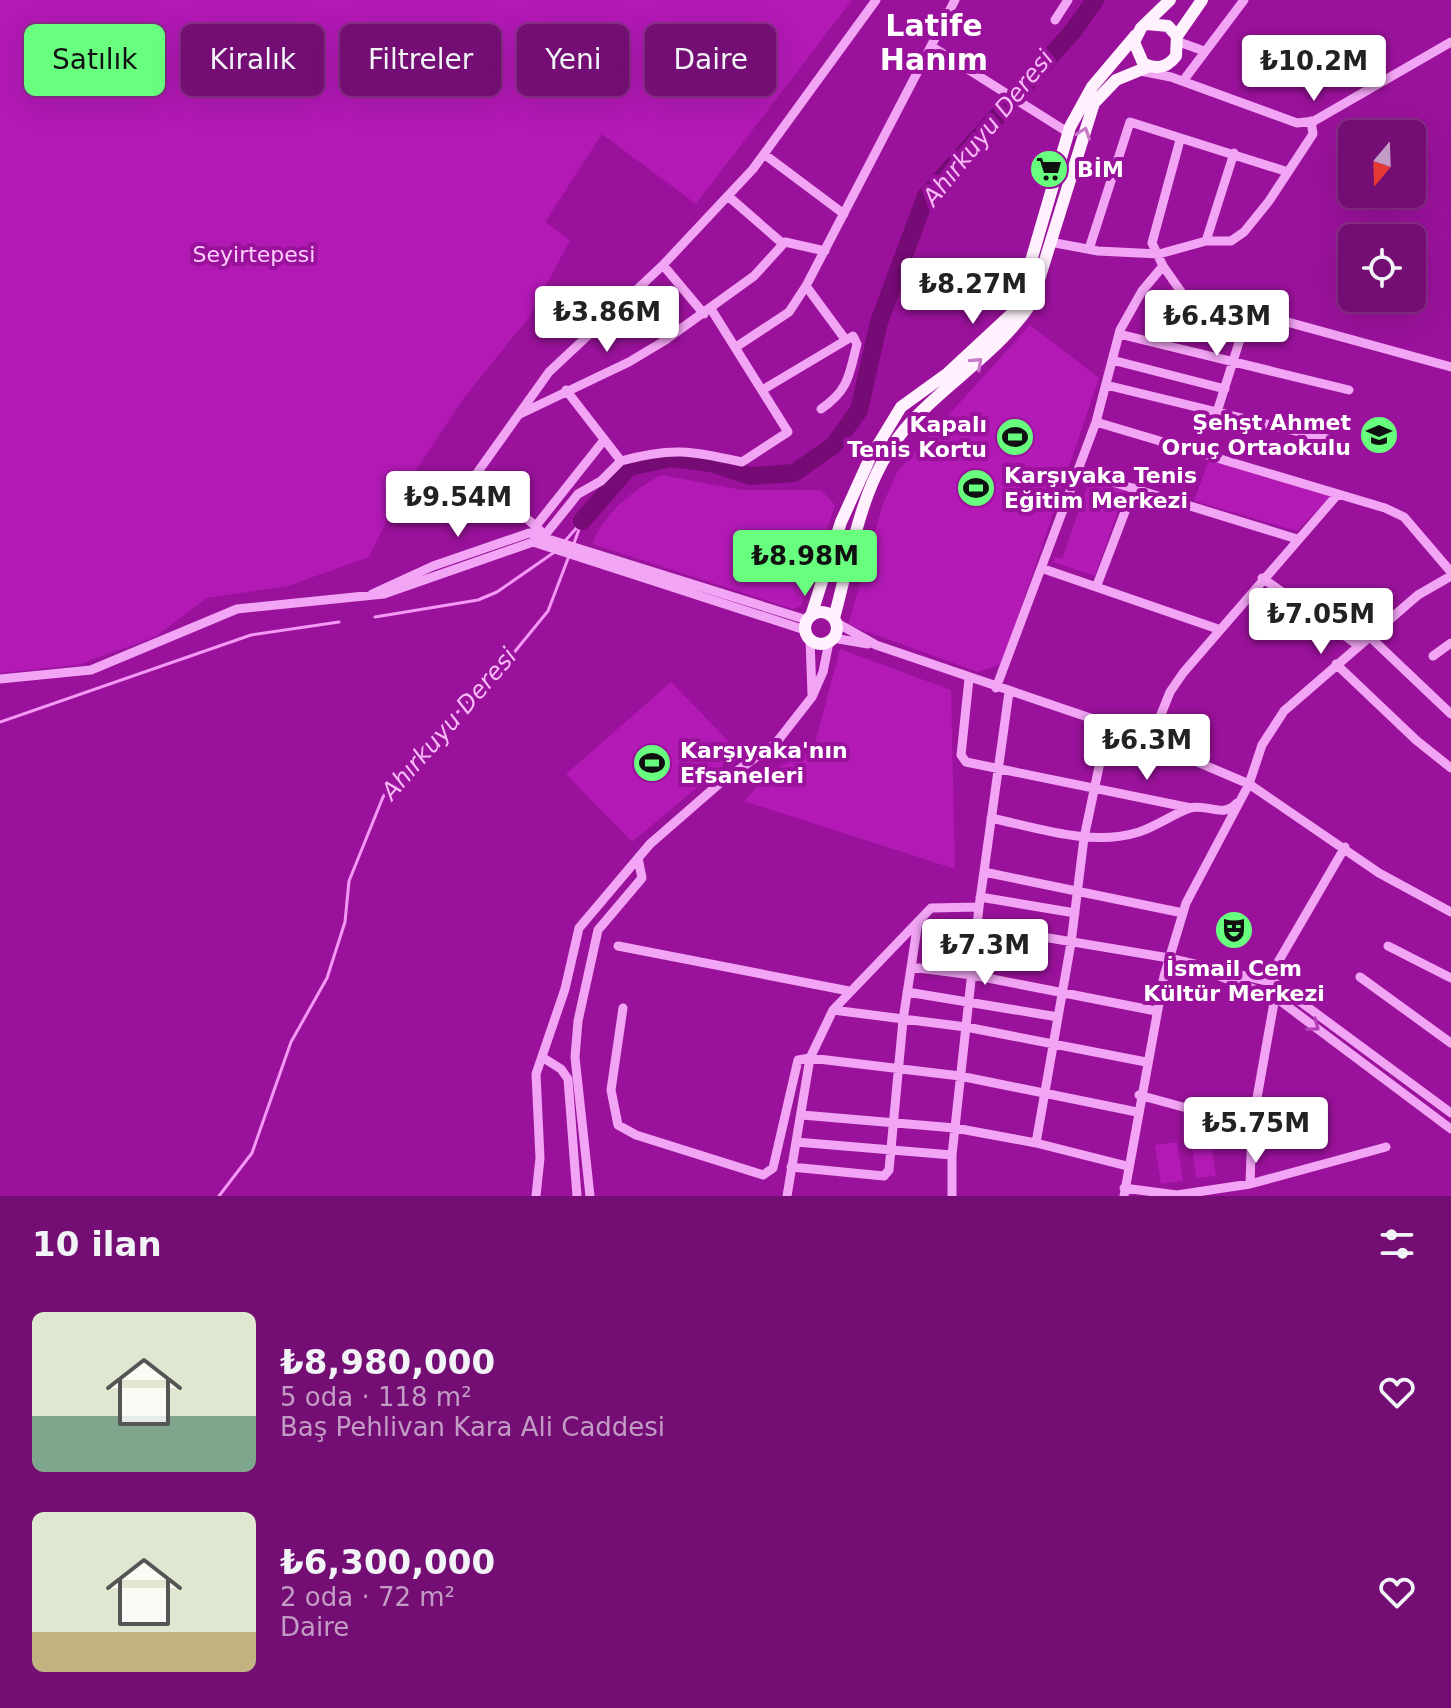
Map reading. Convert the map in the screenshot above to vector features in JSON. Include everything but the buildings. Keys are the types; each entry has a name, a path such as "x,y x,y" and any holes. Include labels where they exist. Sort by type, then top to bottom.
{"main road":[{"path":"1170,0 1092,87 1069,133 1017,309 948,373 901,407 870,458 841,522 808,626 818,644 831,640 868,486 882,461 912,421 1017,325 1032,302 1094,103 1116,80 1172,61 1178,39 1201,1"},
{"path":"1147,24 1161,23 1178,39"},
{"path":"1136,35 1137,57 1150,70"},
{"path":"808,626 820,612 835,620"}],"street":[{"path":"812,697 808,626 550,540 477,473 549,372 663,265 764,154 876,0"},
{"path":"736,347 789,312 806,286 844,214 855,186 955,0"},
{"path":"1055,20 1068,0"},
{"path":"1183,81 1244,0"},
{"path":"1178,39 1204,51"},
{"path":"1150,70 1297,123 1311,121 1451,42"},
{"path":"931,46 1069,133"},
{"path":"1436,49 1451,50"},
{"path":"1050,242 1089,249 1159,254 1206,241 1231,241 1244,232 1288,172 1313,134 1311,121"},
{"path":"1089,249 1130,122 1288,172"},
{"path":"1180,140 1152,243 1163,266 1186,296 1451,367"},
{"path":"1206,241 1234,153"},
{"path":"764,154 844,214"},
{"path":"728,196 782,243"},
{"path":"515,417 629,362 707,312 754,276 782,243 788,241 825,251"},
{"path":"550,540 578,494 601,481 621,461 658,451 688,449 742,462 788,432 736,347 663,265"},
{"path":"996,688 1096,422 1119,334 1142,291 1163,266"},
{"path":"806,286 845,339"},
{"path":"1217,412 1248,314"},
{"path":"1119,334 1349,390"},
{"path":"764,389 853,336 857,342 846,385 839,396 821,409"},
{"path":"1112,360 1225,389"},
{"path":"1106,385 1332,440"},
{"path":"566,390 621,461"},
{"path":"1096,422 1338,494 1404,517 1451,574 1418,595 1284,711 1262,745 1249,784 1183,913 1169,958 1139,1095 1124,1192 1177,1195 1250,1184 1386,1147"},
{"path":"535,527 604,440"},
{"path":"1077,471 1297,539"},
{"path":"1097,585 1134,488"},
{"path":"1150,742 1170,692 1218,629 1338,494"},
{"path":"0,679 91,670 237,609 384,594 511,548 550,540"},
{"path":"1041,568 1218,629"},
{"path":"1262,578 1358,645"},
{"path":"835,620 876,645 1108,724 1249,784 1379,873 1451,912"},
{"path":"1369,636 1451,714"},
{"path":"536,1196 540,1158 536,1074 565,989 579,928 638,858 720,783 776,743 812,697 823,672 831,640 876,645"},
{"path":"1433,656 1451,643"},
{"path":"1336,664 1416,740 1451,768"},
{"path":"969,679 965,694 962,757 966,762 1191,808 1230,810 1249,784"},
{"path":"952,1196 952,1155 979,902 1009,692"},
{"path":"1036,1143 1071,943 1084,838 1108,724"},
{"path":"991,818 1084,838 1137,833 1191,808"},
{"path":"1267,981 1345,847"},
{"path":"590,1196 575,1057 578,1021 594,939 610,911 642,878 638,858"},
{"path":"984,872 1183,913"},
{"path":"787,1196 810,1058 833,1010 918,922 938,905 979,902 1075,913"},
{"path":"791,1167 884,1176 893,1163 903,1020 918,922"},
{"path":"977,926 1169,958 1275,983 1451,1113"},
{"path":"618,946 849,991"},
{"path":"1388,946 1451,978"},
{"path":"1169,958 1275,997 1451,1129"},
{"path":"911,967 972,975 1156,1011"},
{"path":"1360,977 1451,1043"},
{"path":"1250,1184 1252,1126 1275,997 1267,981"},
{"path":"907,992 1058,1017"},
{"path":"623,1008 611,1090 618,1125 636,1135 763,1175 773,1168 798,1060 810,1058 960,1076 1137,1112"},
{"path":"833,1010 966,1027 1146,1062"},
{"path":"542,1057 561,1069 568,1079 577,1196"},
{"path":"1139,1095 1252,1126"},
{"path":"802,1115 955,1128 1036,1143 1127,1166"},
{"path":"796,1142 952,1155"}],"green space":[{"name":"Seyirtepesi","path":"0,0 852,0 696,204 602,134 545,222 570,240 530,316 463,399 399,496 369,557 288,586 207,598 155,637 78,665 0,673"},
{"name":"Karşıyaka Tenis Eğitim Merkezi","path":"1030,325 1099,378 1002,664 978,672 848,625 883,504 897,472"},
{"path":"1209,459 1331,496 1297,531 1194,501"},
{"path":"661,475 742,490 821,490 835,505 801,606 793,609 592,544 604,522 620,504"},
{"path":"1082,476 1125,491 1095,576 1053,562 1055,557 1062,559 1087,487 1079,484"},
{"path":"840,649 951,690 955,869 744,801 775,768 813,751"},
{"name":"Karşıyaka'nın Efsaneleri","path":"671,682 739,752 632,842 566,774"},
{"path":"1210,1137 1216,1176 1196,1178 1191,1140"},
{"path":"1177,1142 1183,1181 1161,1184 1155,1145"}],"waterway":[{"name":"Ahırkuyu Deresi","path":"582,521 629,467 672,458 711,463 750,476 794,473 834,445 859,410 879,322 926,196 1073,31 1095,0"},
{"name":"Ahırkuyu Deresi","path":"573,546 582,521"},
{"name":"Ahırkuyu Deresi","path":"564,542 580,524"},
{"name":"Ahırkuyu Deresi","path":"375,617 478,600 497,592 556,551"},
{"name":"Ahırkuyu Deresi","path":"219,1196 252,1153 291,1042 327,978 345,922 349,881 383,797 413,757 503,666 548,611 569,556"},
{"name":"Ahırkuyu Deresi","path":"0,722 251,635 339,622"}],"place":[{"name":"BİM","path":"1049,169"},
{"name":"Şehşt Ahmet Oruç Ortaokulu","path":"1379,435"},
{"name":"Kapalı Tenis Kortu","path":"1015,437"},
{"name":"Karşıyaka Tenis Eğitim Merkezi","path":"976,488"},
{"name":"Karşıyaka'nın Efsaneleri","path":"652,763"},
{"name":"İsmail Cem Kültür Merkezi","path":"1234,930"}],"district":[{"name":"Latife Hanım","path":"934,43"}]}
